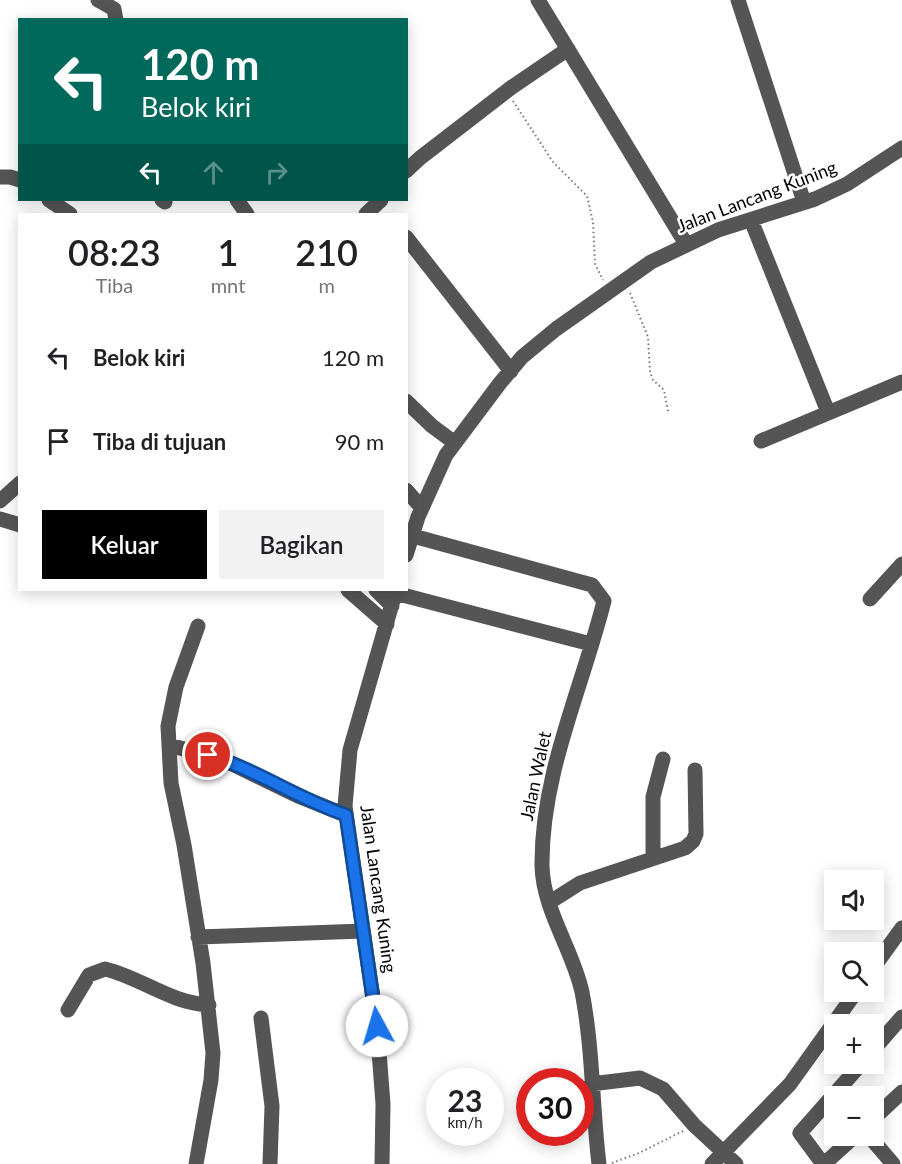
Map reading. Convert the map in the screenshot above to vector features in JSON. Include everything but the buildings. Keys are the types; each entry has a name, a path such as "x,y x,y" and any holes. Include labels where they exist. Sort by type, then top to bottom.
{"street":[{"path":"98,0 114,9 116,18"},
{"path":"538,0 686,244"},
{"path":"738,0 804,202"},
{"path":"408,169 507,91 568,49"},
{"name":"Jalan Lancang Kuning","path":"408,549 433,480 455,443 511,371 556,329 651,262 686,244 804,202 847,184 902,148"},
{"path":"0,177 18,179"},
{"path":"52,201 69,213"},
{"path":"751,220 828,412"},
{"path":"408,240 511,371"},
{"path":"761,441 902,382"},
{"path":"408,402 455,443"},
{"path":"0,501 18,485"},
{"path":"408,492 423,508"},
{"path":"0,519 18,524"},
{"name":"Jalan Walet","path":"412,536 592,585 604,601 570,710 548,799 542,870 550,902 581,989 590,1068"},
{"path":"870,599 902,564"},
{"path":"349,591 387,624"},
{"path":"379,591 591,644"},
{"name":"Jalan Lancang Kuning","path":"382,1164 379,1048 346,815 346,775 350,750 394,596"},
{"path":"196,1164 213,1067 209,1005 184,845 171,783 168,726 176,687 198,626"},
{"path":"169,745 224,760 298,796 346,815"},
{"path":"653,858 652,797 663,759"},
{"path":"550,902 580,883 684,848 693,841 696,834 695,770"},
{"path":"884,953 902,928"},
{"path":"198,937 363,931"},
{"path":"68,1010 89,975 105,969 174,999 191,1004 209,1005"},
{"path":"712,1164 790,1084 849,1002"},
{"path":"884,1037 902,1017"},
{"path":"261,1018 272,1106 270,1164"},
{"path":"844,1146 823,1164 800,1133 852,1074"},
{"path":"594,1084 640,1078 663,1089 694,1125 736,1164"},
{"path":"884,1109 902,1092"},
{"name":"Jalan Walet","path":"594,1114 599,1164"},
{"path":"878,1146 893,1164"}],"path":[{"path":"507,91 553,162 587,196 593,222 595,264 610,290"},
{"path":"624,280 646,328 650,372 653,380 664,390 668,412"},
{"path":"607,1164 639,1153 694,1125"}],"route":[{"path":"208,755 346,815 347,836 374,994 377,1026"}]}
